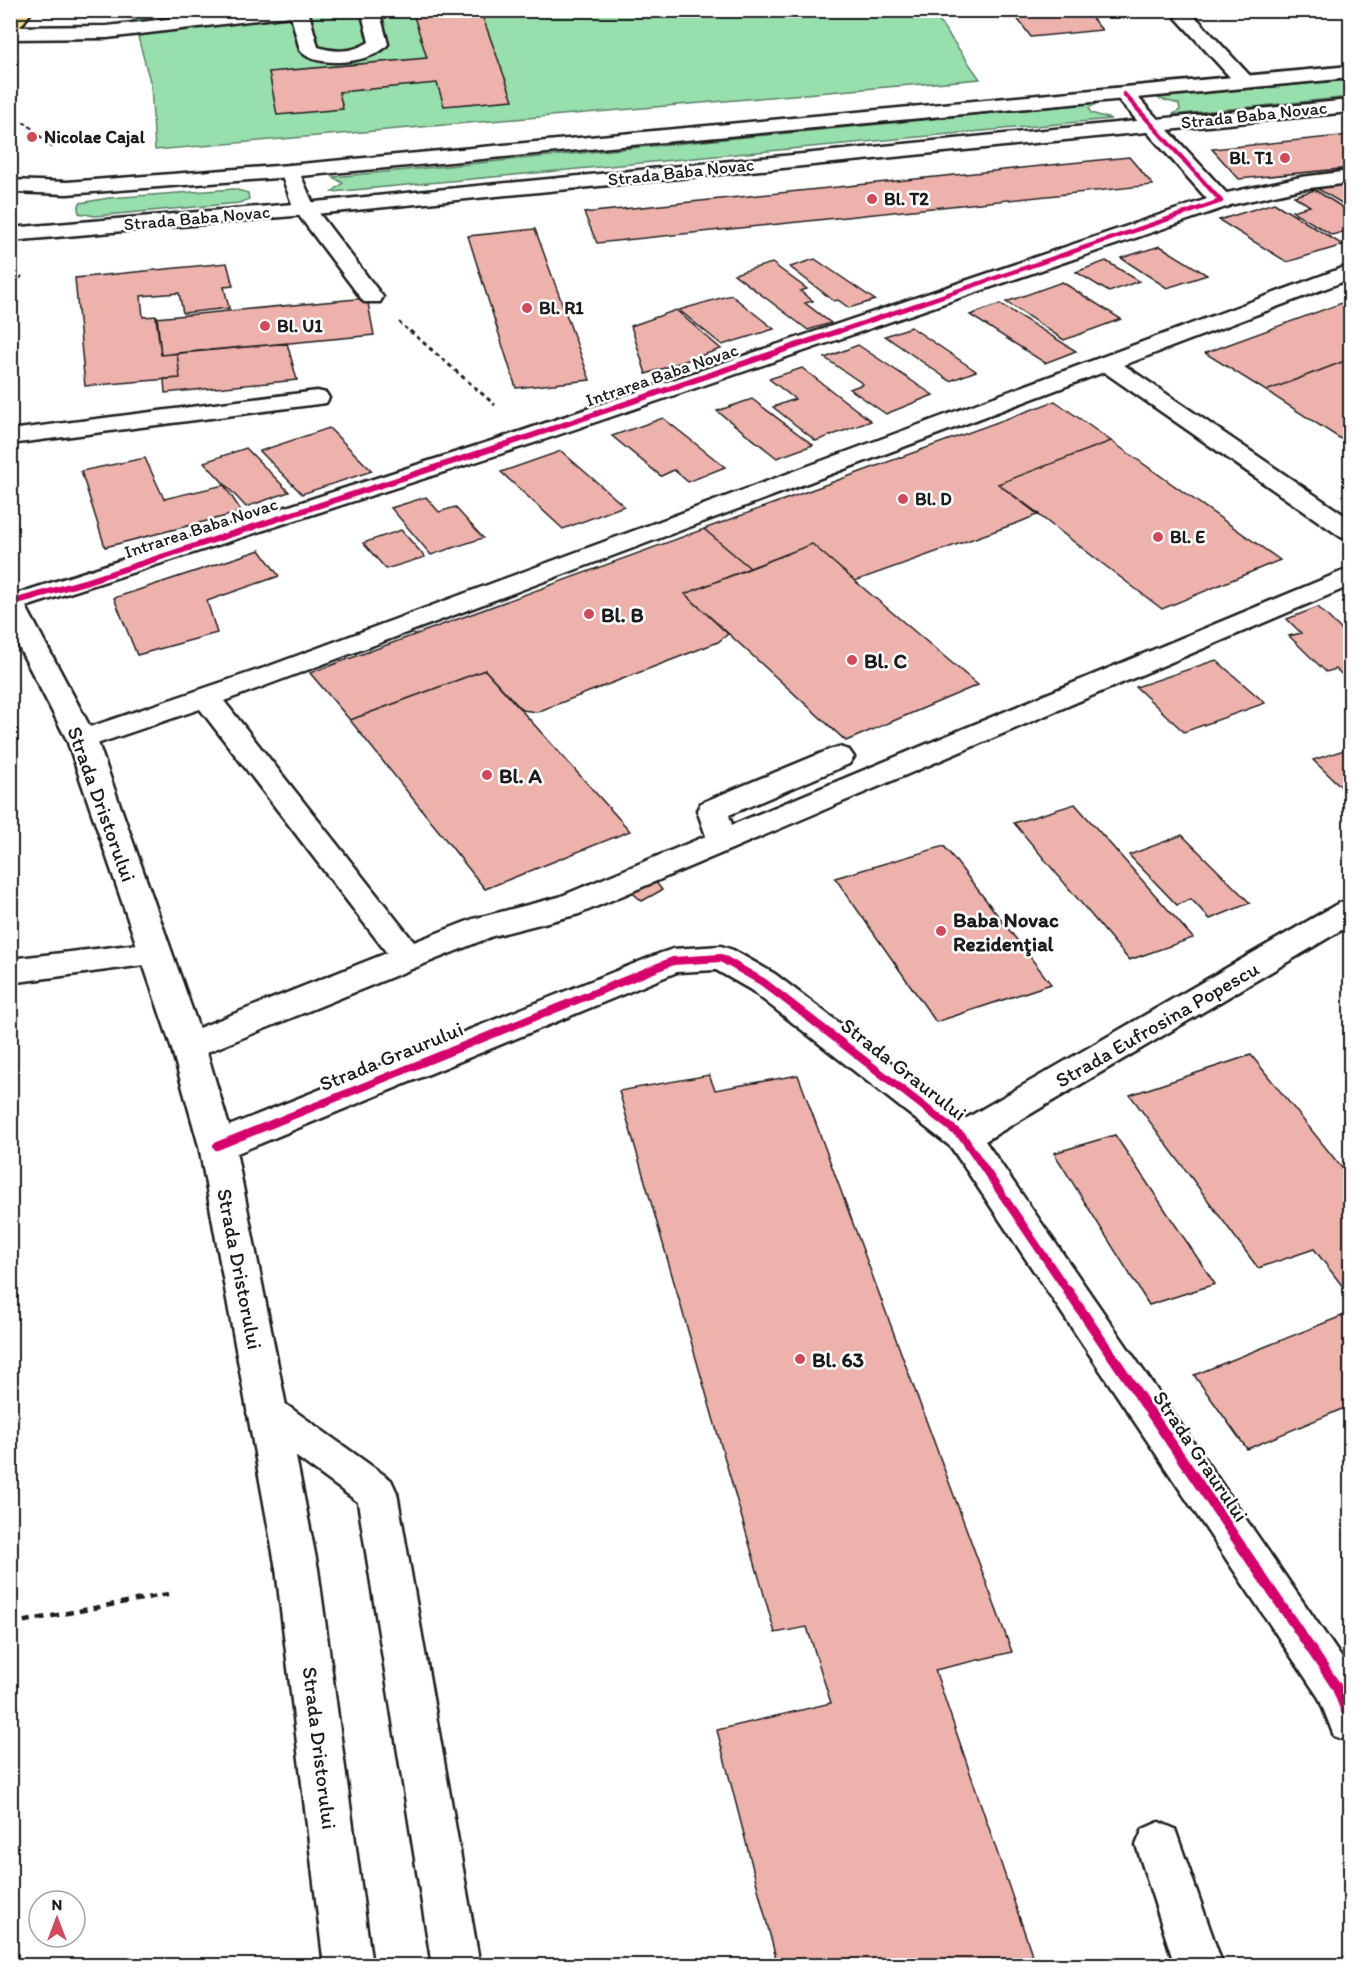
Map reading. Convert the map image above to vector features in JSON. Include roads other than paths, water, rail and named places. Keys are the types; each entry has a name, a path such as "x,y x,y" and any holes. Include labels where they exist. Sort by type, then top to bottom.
{"main road":[{"path":"10,27 24,10"}],"street":[{"path":"10,33 107,32 294,10"},
{"path":"299,10 309,50 332,56 365,53 379,44 370,10"},
{"path":"1178,10 1245,82"},
{"name":"Strada Baba Novac","path":"10,186 67,188 290,171 1350,72"},
{"path":"1124,94 1221,201"},
{"name":"Strada Baba Novac","path":"10,234 305,209 1350,106"},
{"path":"290,171 305,209 372,297"},
{"name":"Intrarea Baba Novac","path":"11,602 528,436 1221,201 1301,183 1350,177"},
{"path":"82,740 206,698 1350,272"},
{"path":"1106,363 1350,531"},
{"path":"10,437 317,398"},
{"path":"188,1046 484,927 568,906 1350,576"},
{"name":"Strada Dristorului","path":"11,602 18,631 82,740 188,1046 217,1146 297,1569 348,1965"},
{"path":"206,698 408,957"},
{"path":"723,841 712,810 839,757"},
{"name":"Strada Eufrosina Popescu","path":"963,1137 1350,911"},
{"path":"10,971 156,954"},
{"name":"Strada Graurului","path":"217,1146 672,961 721,958 763,982 963,1137 1345,1696"},
{"path":"267,1413 377,1493 456,1965"},
{"path":"1159,1845 1199,1965"}],"place":[{"name":"Nicolae Cajal","path":"32,137"},
{"name":"Bl. T1","path":"1285,158"},
{"name":"Bl. T2","path":"872,199"},
{"name":"Bl. R1","path":"527,308"},
{"name":"Bl. U1","path":"265,326"},
{"name":"Bl. D","path":"903,499"},
{"name":"Bl. E","path":"1158,537"},
{"name":"Bl. B","path":"589,614"},
{"name":"Bl. C","path":"852,660"},
{"name":"Bl. A","path":"487,775"},
{"name":"Baba Novac Rezidenţial","path":"941,931"},
{"name":"Bl. 63","path":"800,1359"}]}
